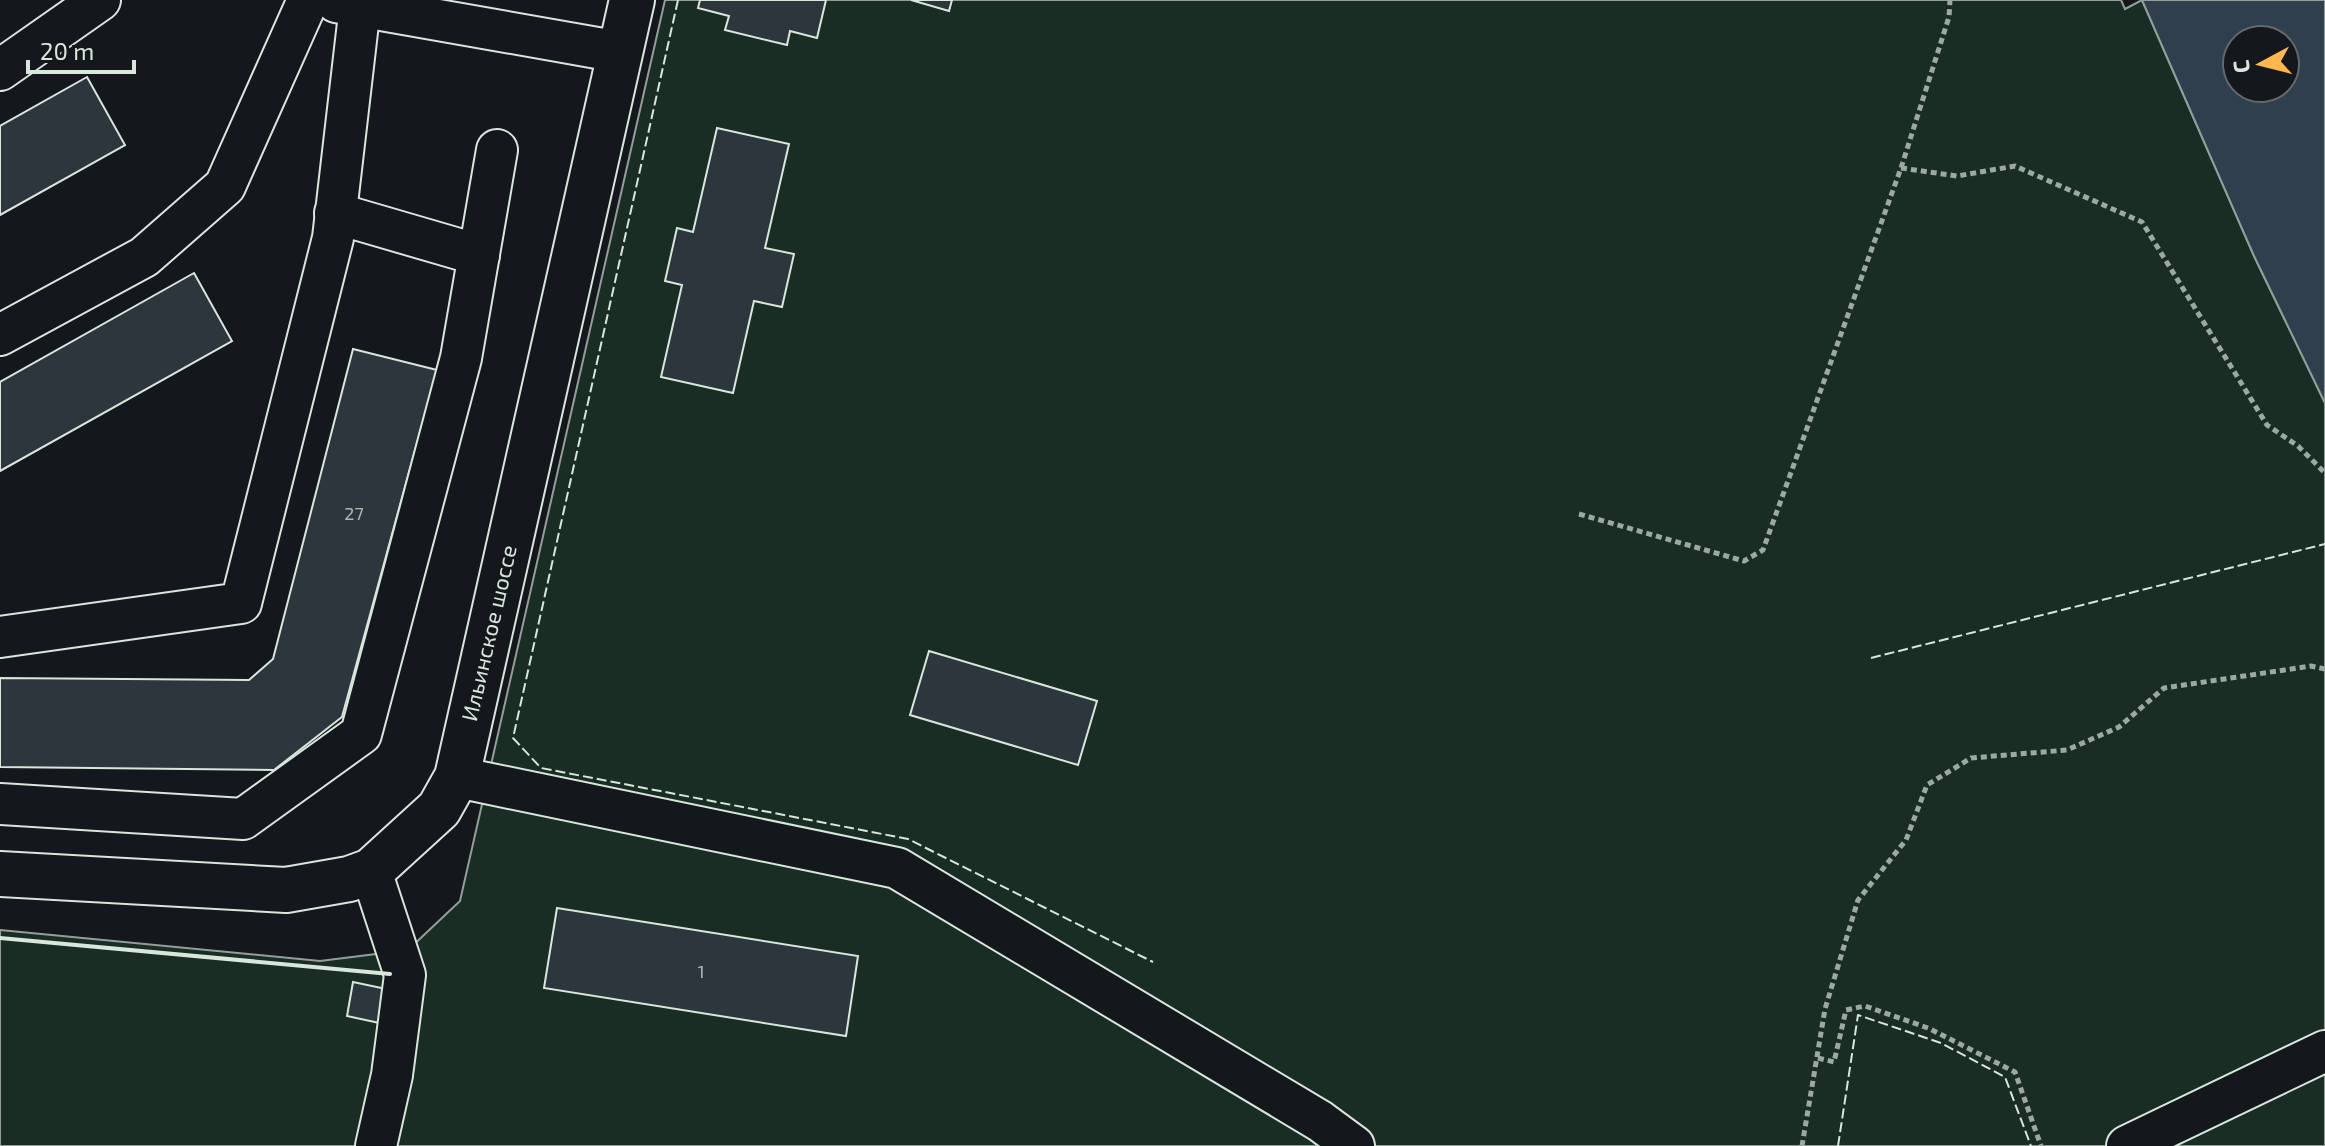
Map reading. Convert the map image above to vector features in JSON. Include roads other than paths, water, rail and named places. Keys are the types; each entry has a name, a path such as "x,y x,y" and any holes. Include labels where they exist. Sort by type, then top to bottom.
{"main road":[{"name":"Ильинское шоссе","path":"0,874 286,890 349,879 371,871 439,809 457,777 632,0"}],"street":[{"path":"0,70 100,0"},
{"path":"0,335 144,257 225,186 308,0"},
{"path":"0,637 241,603 333,238 342,3 620,52"},
{"path":"0,804 243,819 361,734 461,358 497,150"},
{"path":"335,213 479,255"},
{"path":"457,777 897,868 1320,1121 1354,1146"},
{"path":"371,871 405,975 392,1075 376,1146"},
{"path":"2127,1146 2325,1051"}],"water":[{"path":"2142,0 2325,0 2325,403 2254,256"}]}
